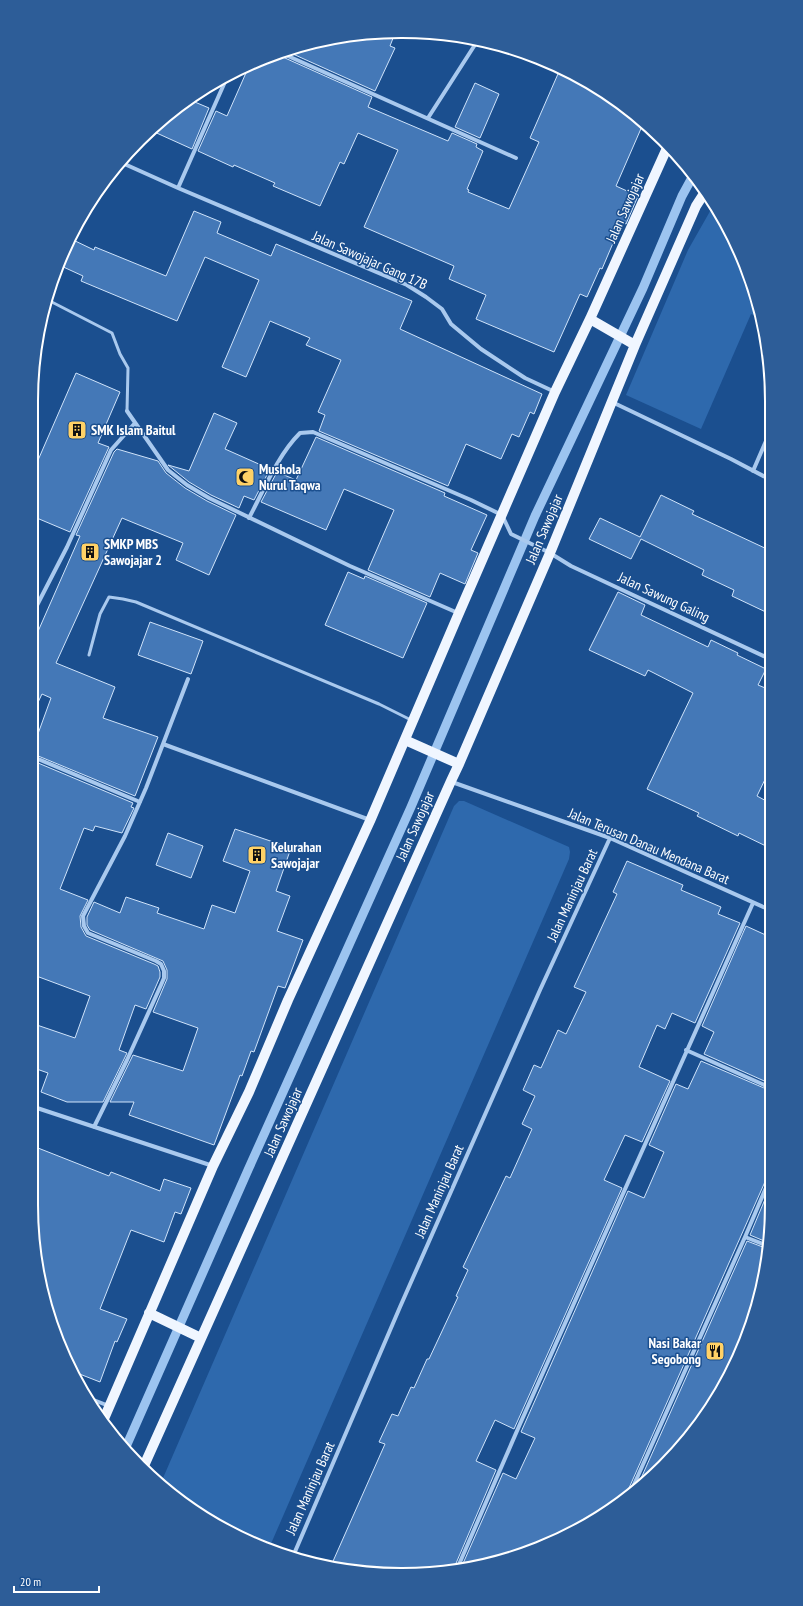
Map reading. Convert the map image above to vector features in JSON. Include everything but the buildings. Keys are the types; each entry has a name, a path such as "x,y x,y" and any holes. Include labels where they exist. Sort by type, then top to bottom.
{"main road":[{"name":"Jalan Sawojajar","path":"105,1415 213,1166 248,1092 370,820 458,613 555,392 590,319 666,151"},
{"name":"Jalan Sawojajar","path":"146,1464 450,781 460,764 545,551 612,402 635,345 696,206 702,197"},
{"path":"590,319 635,345"},
{"path":"405,740 460,764"},
{"path":"149,1313 201,1338"}],"street":[{"path":"428,118 474,46"},
{"path":"288,56 516,158"},
{"path":"178,188 224,85"},
{"name":"Jalan Sawojajar Gang 17B","path":"126,165 407,285 442,309 451,324 481,349 525,378 555,392"},
{"path":"612,402 765,477"},
{"path":"127,410 168,470 187,485 249,518 350,566 458,613"},
{"path":"38,603 67,547 112,450 136,423"},
{"path":"249,518 276,467 295,438 300,433 312,432 471,500 502,515"},
{"path":"753,471 765,443"},
{"name":"Jalan Sawung Galing","path":"502,515 511,534 571,566 765,656"},
{"path":"94,1127 127,1060 164,978 164,971 161,964 88,933 84,926 83,916 118,850 140,802 188,679"},
{"path":"163,744 370,820"},
{"path":"38,759 140,802"},
{"name":"Jalan Terusan Danau Mendana Barat","path":"450,781 610,838 765,908"},
{"name":"Jalan Maninjau Barat","path":"295,1552 400,1307 540,990 610,838"},
{"path":"460,1563 686,1050 753,903"},
{"path":"686,1050 765,1085"},
{"path":"38,1108 213,1166"},
{"path":"635,1483 765,1190"},
{"path":"745,1237 763,1244"},
{"path":"96,1401 109,1406"}],"lane":[{"path":"52,302 112,333 120,354 128,368 127,410"},
{"path":"89,655 100,614 109,597 123,598 136,602 379,704 413,721"}],"shaded area":[{"path":"710,211 728,241 737,262 746,285 755,315 751,314 701,429 626,395 688,250"},
{"path":"459,801 464,801 569,847 569,859 271,1544 241,1531 220,1519 180,1493 163,1479 454,806"}],"waterway":[{"path":"127,1443 411,807 535,516 643,288 682,196 690,181"}],"place":[{"name":"SMK Islam Baitul","path":"77,430"},
{"name":"Mushola Nurul Taqwa","path":"245,477"},
{"name":"SMKP MBS Sawojajar 2","path":"90,552"},
{"name":"Kelurahan Sawojajar","path":"257,855"},
{"name":"Nasi Bakar Segobong","path":"715,1351"}]}
